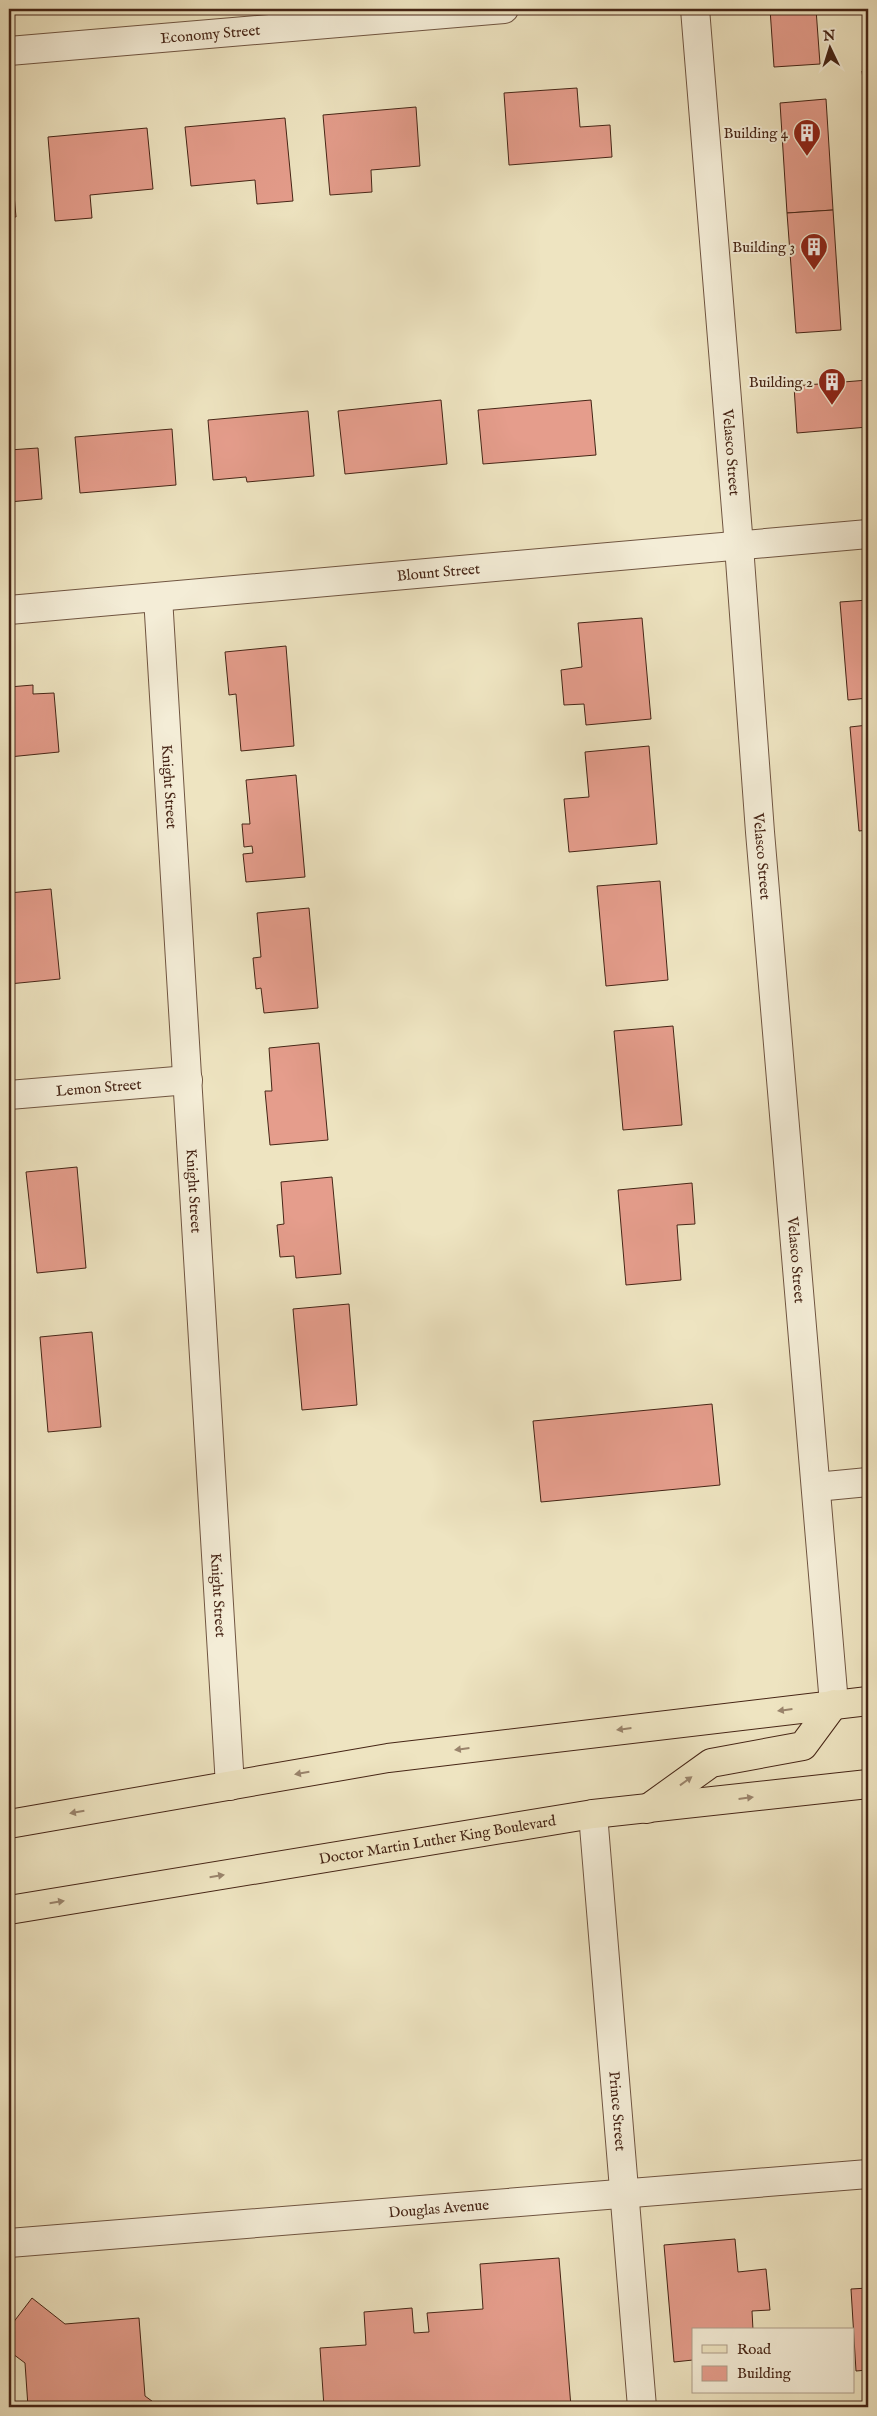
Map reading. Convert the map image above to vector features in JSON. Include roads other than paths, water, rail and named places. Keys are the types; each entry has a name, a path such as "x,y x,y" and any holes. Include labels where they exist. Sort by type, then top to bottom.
{"main road":[{"path":"9,1824 388,1758 834,1704 868,1702"},
{"path":"646,1809 711,1763 803,1746 834,1704"},
{"name":"Doctor Martin Luther King Boulevard","path":"9,1910 594,1814 868,1784"}],"street":[{"name":"Economy Street","path":"9,51 504,9"},
{"name":"Velasco Street","path":"695,9 761,842 834,1704"},
{"name":"Blount Street","path":"9,610 868,534"},
{"name":"Knight Street","path":"158,597 230,1786"},
{"name":"Lemon Street","path":"9,1094 188,1080"},
{"path":"816,1486 868,1482"},
{"name":"Prince Street","path":"594,1814 642,2407"},
{"name":"Douglas Avenue","path":"9,2243 868,2174"}],"place":[{"name":"Building 4","path":"807,157"},
{"name":"Building 3","path":"814,271"},
{"name":"Building 2","path":"832,406"}]}
